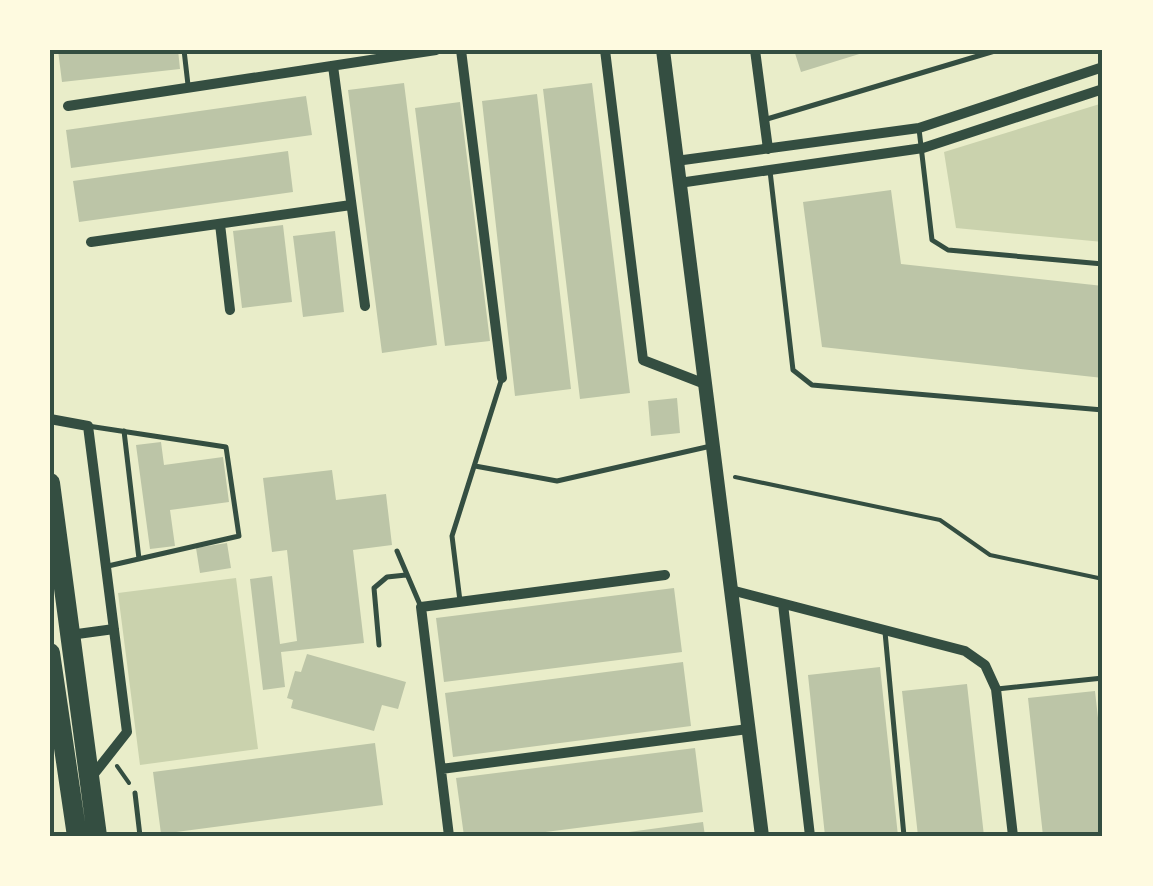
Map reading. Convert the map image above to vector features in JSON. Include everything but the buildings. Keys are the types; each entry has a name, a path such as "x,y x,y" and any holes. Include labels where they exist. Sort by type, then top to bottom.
{"highway":[{"path":"50,484 97,836"},
{"path":"50,653 77,836"}],"street":[{"path":"68,106 436,50"},
{"path":"461,50 502,378"},
{"path":"606,50 643,360 705,384"},
{"path":"663,50 762,836"},
{"path":"755,50 768,148"},
{"path":"333,66 364,306"},
{"path":"676,160 919,128 1103,67"},
{"path":"679,183 923,148 1103,89"},
{"path":"91,242 351,204"},
{"path":"220,224 230,310"},
{"path":"50,419 88,426 127,732 90,780"},
{"path":"448,836 421,607 664,576"},
{"path":"730,590 966,651 985,665 996,689 1013,836"},
{"path":"783,604 810,836"},
{"path":"70,636 114,630"},
{"path":"440,769 748,728"}],"lane":[{"path":"184,50 188,88"},
{"path":"764,119 998,50"},
{"path":"919,128 932,240 938,247 1103,264"},
{"path":"770,171 793,370 812,385 1103,410"},
{"path":"460,601 452,536 502,378"},
{"path":"88,426 226,446 238,536 106,566"},
{"path":"124,431 139,559"},
{"path":"474,466 557,481 712,446"},
{"path":"397,551 421,607"},
{"path":"379,645 374,588 387,578 406,575"},
{"path":"884,630 904,836"},
{"path":"996,689 1103,678"},
{"path":"135,793 140,836"}],"path":[{"path":"716,473 940,520 990,555 1103,579"},
{"path":"109,754 135,793"}],"green space":[{"path":"1103,103 1103,242 956,228 944,152"},
{"path":"236,578 258,749 140,765 118,593"}]}
